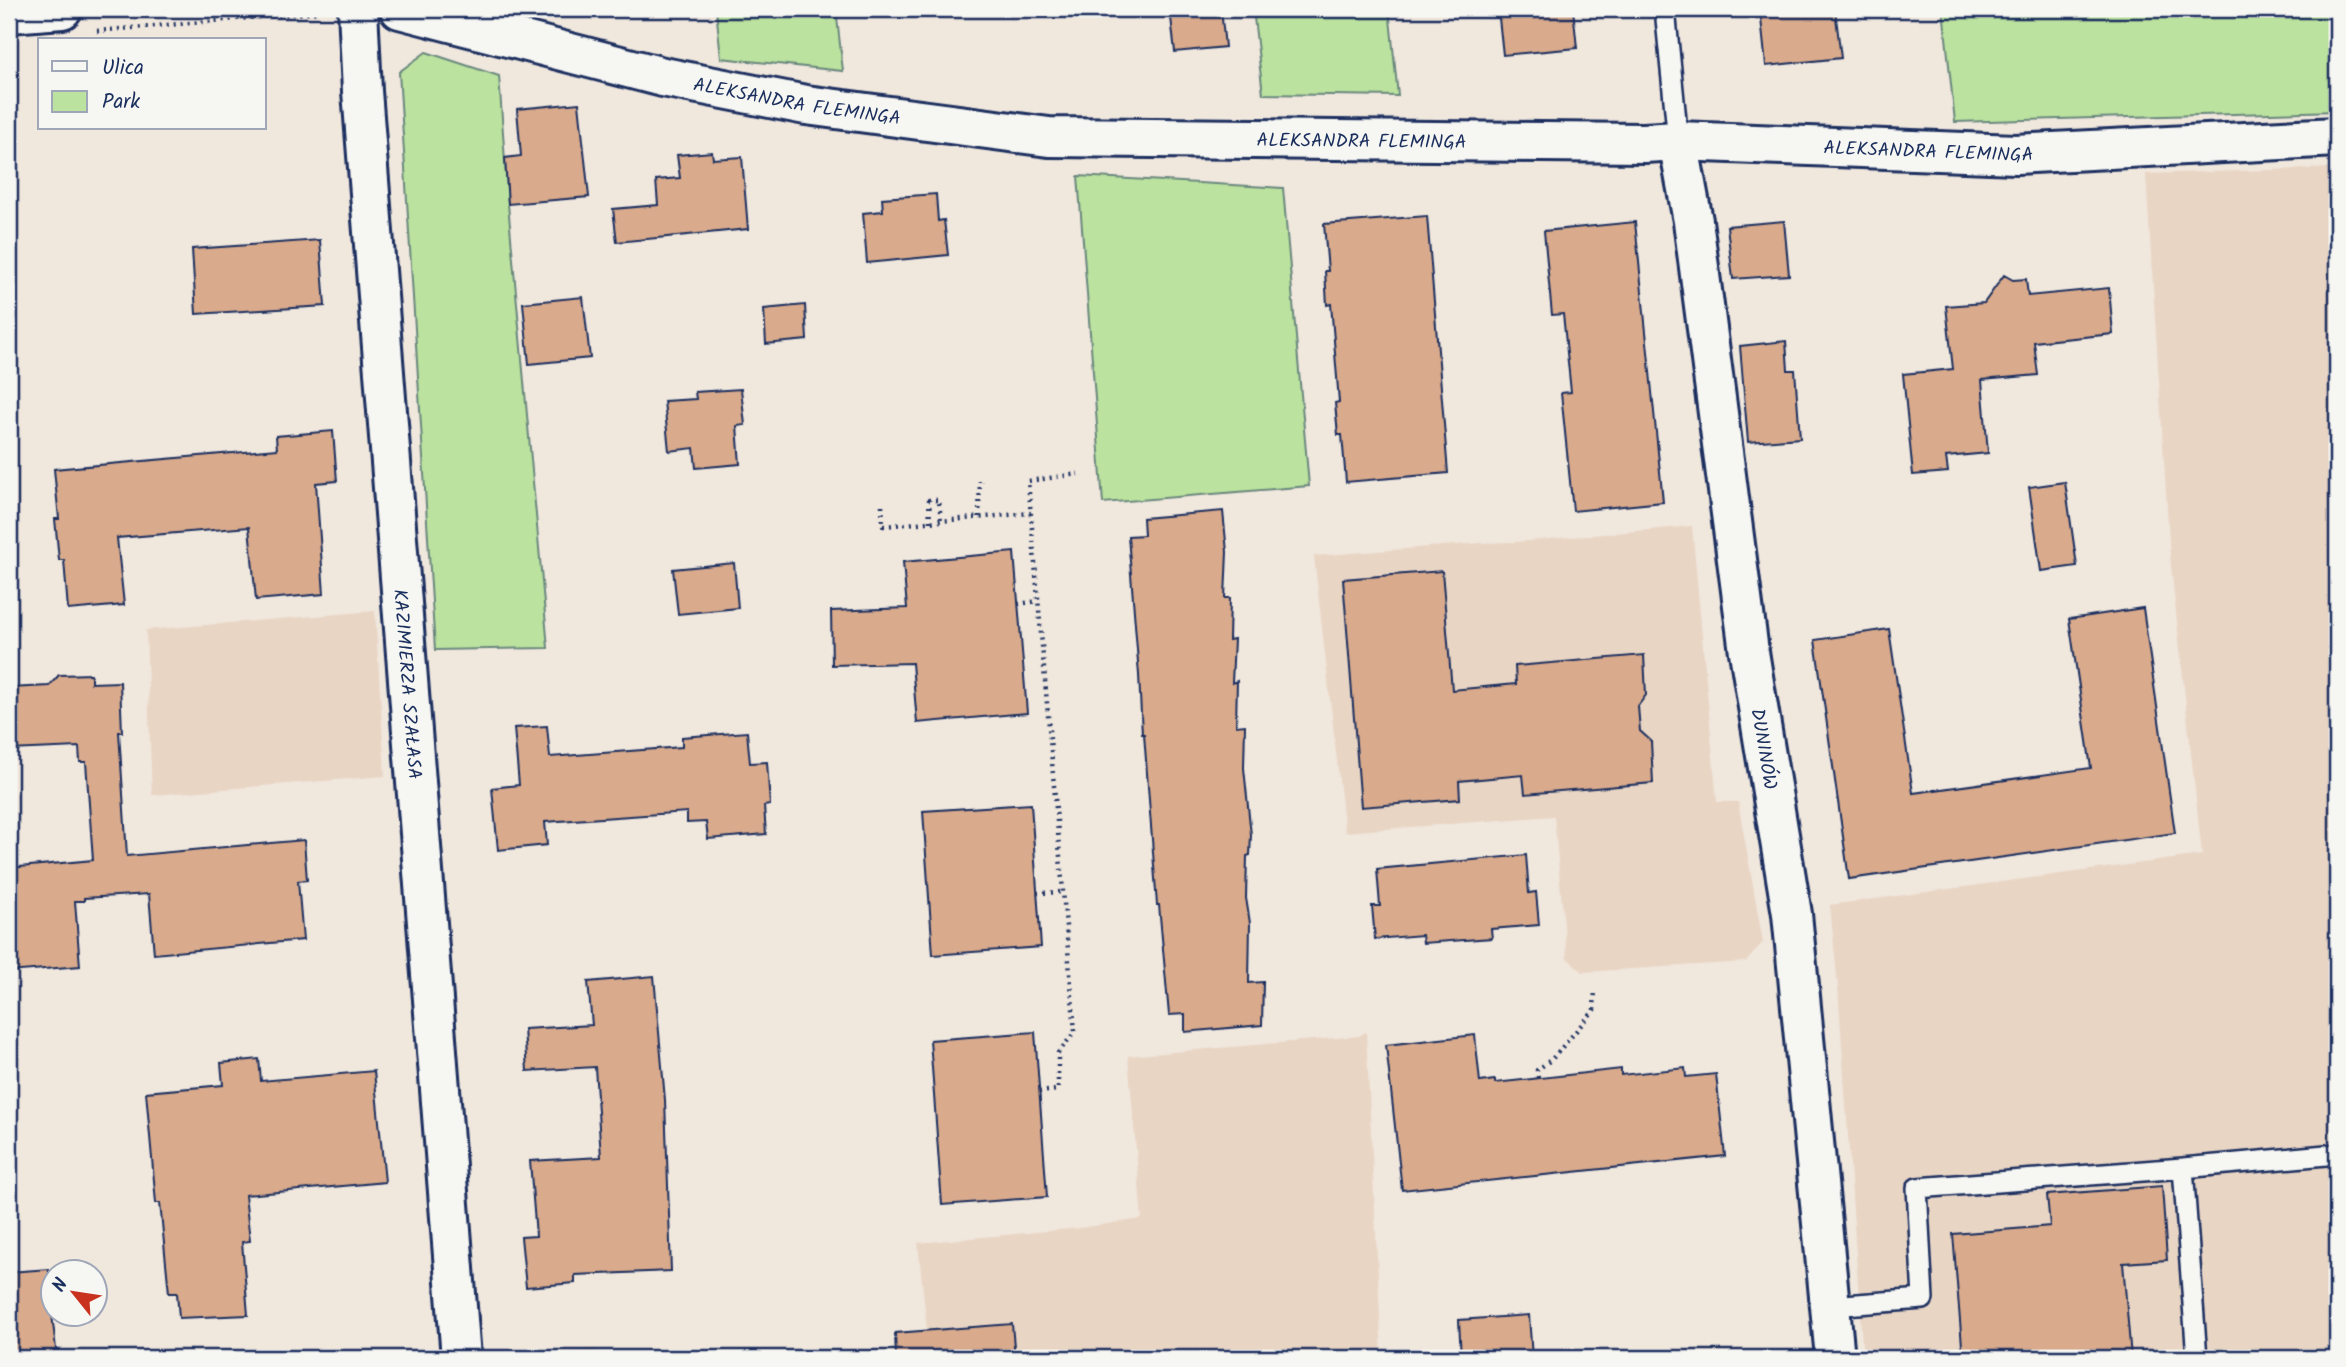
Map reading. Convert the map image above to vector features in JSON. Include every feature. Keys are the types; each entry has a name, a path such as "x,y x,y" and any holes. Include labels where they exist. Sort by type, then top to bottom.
{"street":[{"path":"9,13 62,9"},
{"name":"ALEKSANDRA FLEMINGA","path":"400,9 504,22 663,77 806,105 1049,137 1644,143 1678,141 2016,154 2337,138"},
{"name":"KAZIMIERZA SZAŁASA","path":"342,10 366,146 461,1358"},
{"name":"DUNINÓW","path":"1678,141 1693,221 1749,652 1792,915 1835,1358"}],"lane":[{"path":"1665,9 1678,141"},
{"path":"1831,1306 1923,1299 1917,1188 2337,1154"},
{"path":"2183,1168 2197,1358"}],"path":[{"path":"92,31 342,10"},
{"path":"1039,1091 1058,1090 1058,1054 1075,1032 1028,481 1078,474"},
{"path":"979,517 980,481"},
{"path":"930,522 929,500 939,500 941,521"},
{"path":"882,505 883,526 1031,513"},
{"path":"1018,604 1038,601"},
{"path":"1037,893 1063,892"},
{"path":"1538,1078 1537,1070 1552,1059 1594,1010 1595,990"}],"shaded area":[{"path":"2337,168 2337,1348 2248,1358 1863,1358 1830,905 2202,855 2170,556 2146,174"},
{"path":"1692,526 1717,802 1738,802 1763,942 1746,962 1583,972 1567,958 1554,816 1345,832 1314,556"},
{"path":"375,611 385,776 152,795 146,630"},
{"path":"1366,1032 1382,1358 930,1358 918,1243 1080,1228 1142,1219 1128,1056 1359,1036"},
{"path":"596,1349 597,1358 489,1358 489,1357"}],"green space":[{"path":"716,9 836,9 843,71 721,58"},
{"path":"1253,9 1389,9 1398,96 1263,94"},
{"path":"1943,9 2337,9 2337,111 1955,122"},
{"path":"426,52 499,76 548,648 435,650 399,72"},
{"path":"1078,176 1283,188 1309,486 1103,503"}],"building":[{"path":"1170,9 1221,9 1225,47 1175,52"},
{"path":"1498,9 1573,9 1577,48 1503,55"},
{"path":"1760,9 1835,9 1841,58 1766,66"},
{"path":"579,103 589,197 508,204 505,158 521,156 517,109"},
{"path":"712,152 713,159 742,157 748,229 617,242 613,209 658,205 656,180 680,178 677,155"},
{"path":"936,194 938,221 944,220 948,255 867,263 863,213 883,211 882,198"},
{"path":"1427,216 1448,473 1346,482 1342,435 1338,435 1335,403 1339,402 1331,304 1327,305 1325,271 1328,271 1324,224"},
{"path":"1784,221 1789,275 1733,279 1727,226"},
{"path":"1635,222 1663,502 1573,511 1561,393 1571,392 1563,314 1552,315 1544,231"},
{"path":"320,240 325,306 196,314 192,249"},
{"path":"2004,275 2013,280 2026,279 2028,296 2109,288 2113,334 2034,342 2038,375 1982,380 1988,453 1946,457 1948,472 1913,475 1903,374 1953,369 1946,306 1984,303"},
{"path":"583,297 590,358 529,364 523,303"},
{"path":"805,305 807,340 766,344 764,309"},
{"path":"1786,341 1788,370 1795,370 1800,438 1748,442 1740,346"},
{"path":"741,389 745,425 737,426 740,464 696,468 694,448 669,451 664,401 696,399 695,392"},
{"path":"333,431 337,481 316,483 324,594 256,600 249,527 117,538 124,605 68,610 64,560 59,560 55,519 59,519 54,469 277,449 276,436"},
{"path":"2065,482 2077,566 2041,571 2029,487"},
{"path":"1223,511 1227,552 1225,598 1230,598 1229,640 1234,639 1232,683 1237,681 1236,726 1245,725 1244,768 1251,835 1250,855 1247,856 1246,898 1250,923 1249,983 1263,982 1262,1025 1185,1032 1185,1014 1169,1015 1142,734 1128,536 1144,535 1143,518"},
{"path":"1014,552 1027,713 917,723 912,663 832,665 831,611 907,608 903,562"},
{"path":"734,563 738,608 678,614 673,569"},
{"path":"1442,571 1452,690 1516,684 1515,666 1644,655 1646,695 1638,706 1640,731 1651,741 1653,783 1525,794 1523,775 1459,781 1460,799 1361,807 1343,579"},
{"path":"2143,608 2175,833 1849,879 1815,640 1889,629 1913,793 2091,768 2069,619"},
{"path":"91,674 91,683 120,682 122,732 119,732 127,856 304,840 307,880 298,881 303,940 154,954 149,894 84,898 84,901 75,901 80,966 9,972 9,868 93,860 86,762 80,762 79,747 9,750 9,688 49,686 59,675"},
{"path":"547,726 550,757 682,747 682,737 747,732 750,763 767,762 770,805 764,806 766,834 708,839 706,822 687,823 687,812 545,822 547,845 498,850 492,788 519,785 514,728"},
{"path":"1031,804 1041,947 933,955 923,811"},
{"path":"1526,855 1529,893 1536,892 1539,925 1491,929 1492,938 1423,943 1422,935 1375,939 1372,906 1380,906 1377,869"},
{"path":"654,976 665,1100 671,1271 575,1275 575,1283 526,1287 521,1237 536,1236 530,1161 601,1157 595,1067 527,1071 524,1029 592,1025 588,982"},
{"path":"1035,1032 1047,1197 942,1205 930,1040"},
{"path":"1475,1035 1480,1082 1495,1080 1495,1083 1621,1069 1621,1075 1685,1068 1686,1077 1716,1074 1725,1156 1402,1190 1386,1045"},
{"path":"259,1059 261,1081 374,1071 385,1182 245,1195 250,1241 242,1242 248,1315 179,1318 177,1293 169,1293 160,1203 156,1203 146,1092 223,1085 221,1063"},
{"path":"2162,1186 2167,1260 2123,1263 2131,1358 1963,1358 1953,1234 2050,1226 2047,1195"},
{"path":"38,1270 38,1328 54,1328 57,1358 9,1358 9,1272"},
{"path":"1529,1315 1532,1358 1461,1358 1459,1320"},
{"path":"1012,1324 1015,1358 896,1358 895,1333"}]}
